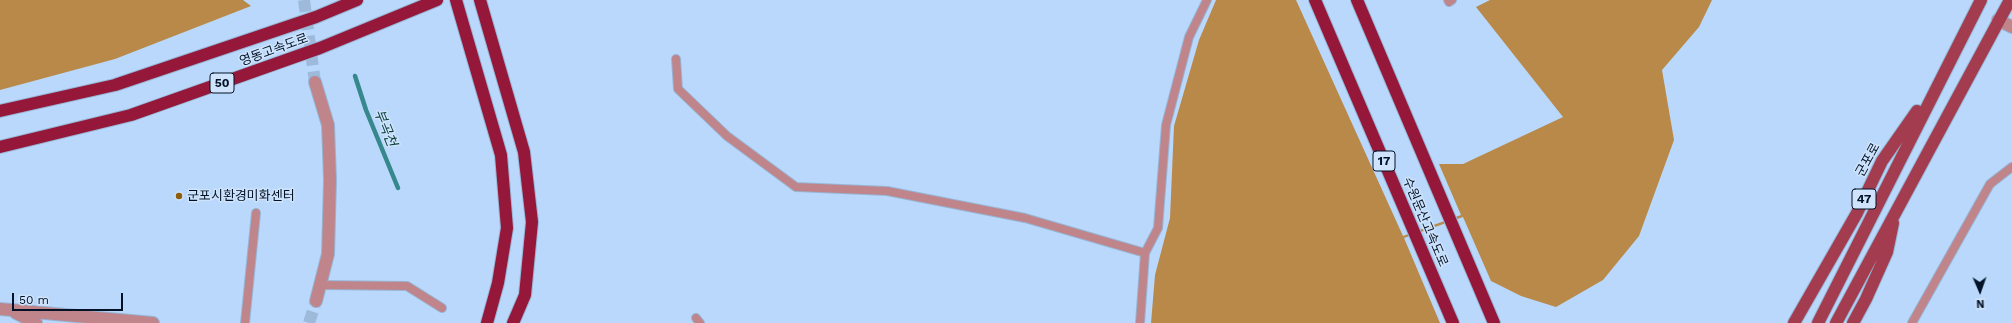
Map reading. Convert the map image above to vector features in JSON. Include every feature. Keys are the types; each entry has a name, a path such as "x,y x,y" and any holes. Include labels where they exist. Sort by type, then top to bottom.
{"highway":[{"name":"영동고속도로","path":"0,111 115,85 316,17 357,0"},
{"name":"영동고속도로","path":"0,147 131,115 320,48 437,0"},
{"path":"456,0 501,155 507,228 498,283 487,323"},
{"path":"480,0 498,57 524,152 532,222 525,295 513,323"},
{"name":"수원문산고속도로","path":"1315,0 1453,323"},
{"name":"수원문산고속도로","path":"1356,0 1494,323"}],"main road":[{"name":"군포로","path":"1818,323 1981,0"},
{"name":"47","path":"1836,323 2010,0"},
{"name":"군포로","path":"1794,323 1857,213 1882,161 1940,79"},
{"name":"47","path":"1853,323 1866,299 1887,252 1897,208"}],"street":[{"path":"1998,20 2012,27"},
{"path":"315,82 328,125 330,180 328,254 316,301"},
{"path":"5,309 36,323"},
{"path":"5,309 152,323"}],"lane":[{"path":"1140,323 1144,253 1158,228 1166,125 1189,37 1207,0"},
{"path":"1448,0 1449,2 1452,0"},
{"path":"676,59 678,89 727,136 796,187 887,191 1025,218 1144,253"},
{"path":"1912,323 1990,184 2012,167"},
{"path":"245,323 256,212"},
{"path":"320,285 407,286 442,308"}],"shaded area":[{"path":"0,0 243,0 251,6 115,59 0,90"},
{"path":"1216,0 1296,0 1403,236 1461,215 1439,164 1463,164 1563,117 1476,7 1490,0 1712,0 1699,27 1662,70 1674,140 1639,236 1603,280 1556,307 1521,296 1491,281 1463,217 1404,238 1440,323 1151,323 1155,275 1170,218 1174,126 1199,40"}],"waterway":[{"name":"부곡천","path":"355,76 366,110 398,188"}],"tunnel":[{"path":"304,0 315,82"},
{"path":"309,323 316,301"}],"place":[{"name":"군포시환경미화센터","path":"179,196"}]}
